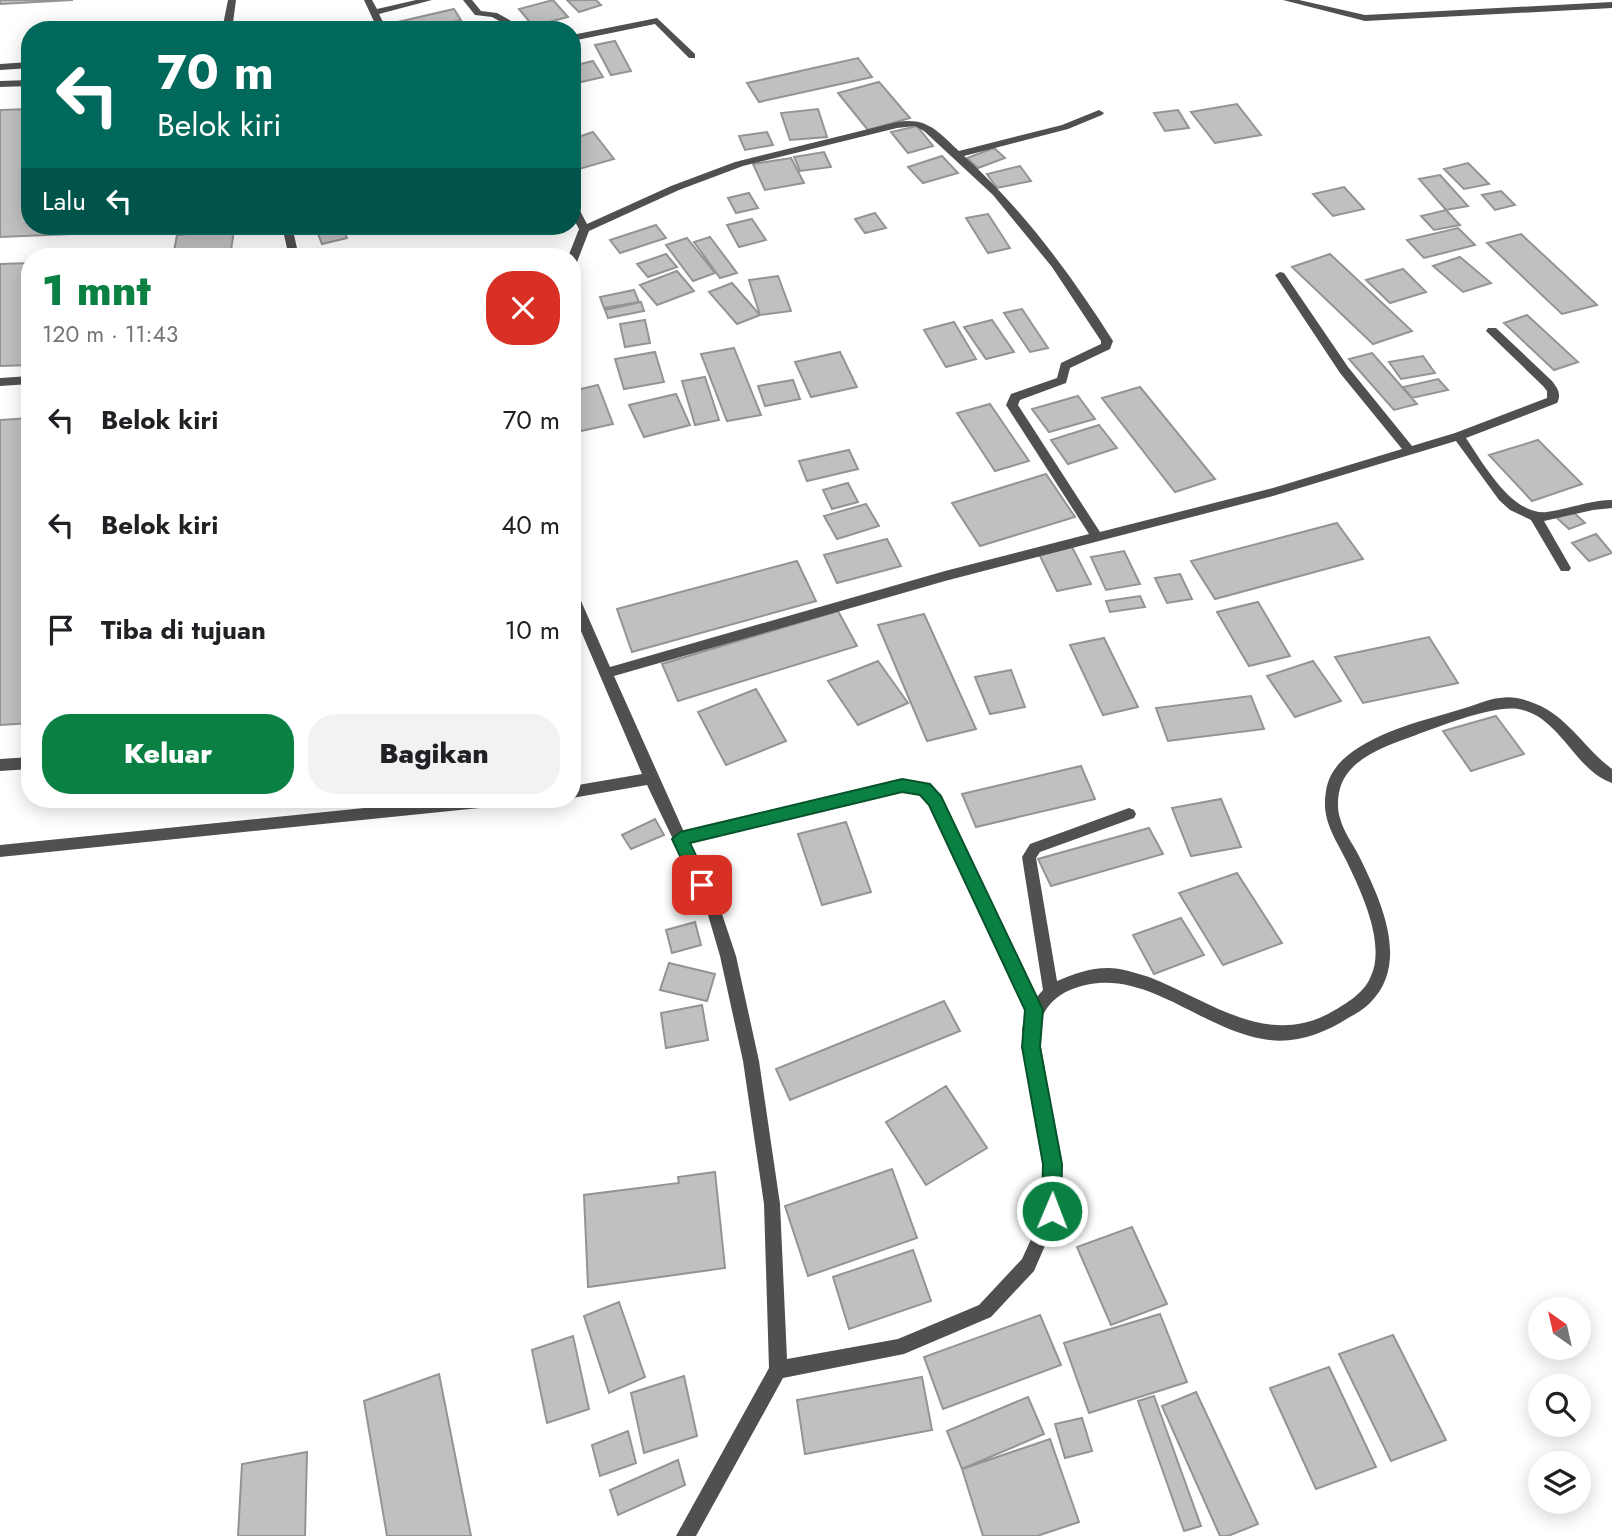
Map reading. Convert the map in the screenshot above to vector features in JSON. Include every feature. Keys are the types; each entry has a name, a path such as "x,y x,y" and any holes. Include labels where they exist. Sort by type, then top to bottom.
{"street":[{"path":"228,21 232,0"},
{"path":"368,0 378,21"},
{"path":"374,12 428,0"},
{"path":"467,0 478,13 494,15 506,21"},
{"path":"1287,0 1365,18 1612,5"},
{"path":"581,36 657,21 692,56"},
{"path":"0,67 21,66"},
{"path":"0,84 21,83"},
{"path":"957,155 1065,127 1099,113"},
{"path":"577,248 584,229 676,188 739,164 897,125 913,123 925,127 957,155 1029,230 1108,341 1106,346 1065,366 1062,380 1016,397 1012,405 1097,535"},
{"path":"581,223 584,229"},
{"path":"1280,275 1344,369 1409,450"},
{"path":"607,673 1097,535 1273,492 1460,436 1537,407 1555,396 1547,383 1492,331"},
{"path":"0,382 21,381"},
{"path":"1460,436 1499,492 1517,509 1535,517 1594,504 1612,504"},
{"path":"1535,517 1564,568"},
{"path":"581,614 651,778 713,908 751,1061 772,1204 778,1370 686,1536"},
{"path":"1034,1010 1051,992 1070,981 1110,974 1138,981 1264,1032 1296,1033 1327,1023 1367,997 1379,976 1384,949 1377,915 1332,818 1333,786 1350,760 1382,743 1499,703 1513,701 1537,709 1612,777"},
{"path":"0,765 21,764"},
{"path":"581,790 651,778"},
{"path":"680,839 902,786 925,789 935,801 1034,1010 1031,1047 1053,1164 1052,1211 1028,1265 985,1311 898,1348 778,1370"},
{"path":"0,852 422,808"},
{"path":"1051,992 1029,857 1039,846 1129,814"}],"building":[{"path":"0,0 73,0 0,4"},
{"path":"553,0 568,17 552,21 529,21 519,9"},
{"path":"567,0 596,0 601,5 579,12"},
{"path":"454,9 461,20 457,21 402,21"},
{"path":"615,41 631,71 611,75 595,45"},
{"path":"858,58 872,77 759,102 747,83"},
{"path":"593,61 603,77 581,82 581,64"},
{"path":"879,82 910,118 868,130 838,93"},
{"path":"1237,104 1261,135 1215,143 1191,112"},
{"path":"21,109 21,235 47,235 0,237 0,110"},
{"path":"818,109 827,137 790,140 781,113"},
{"path":"1178,110 1189,128 1165,131 1154,113"},
{"path":"917,126 933,146 908,153 891,132"},
{"path":"593,132 614,159 581,168 581,136"},
{"path":"767,132 773,145 745,150 739,136"},
{"path":"994,148 1005,158 978,168 967,158"},
{"path":"824,152 831,167 800,171 794,157"},
{"path":"942,156 958,173 923,183 908,167"},
{"path":"791,158 804,183 765,190 753,164"},
{"path":"1468,163 1489,184 1464,189 1444,169"},
{"path":"1020,166 1031,181 997,188 987,174"},
{"path":"1440,175 1468,206 1446,210 1419,179"},
{"path":"1344,187 1364,209 1333,216 1313,194"},
{"path":"1501,191 1515,205 1495,210 1482,195"},
{"path":"749,193 758,208 736,213 728,198"},
{"path":"1446,210 1460,225 1434,230 1421,216"},
{"path":"875,213 886,228 865,233 855,219"},
{"path":"988,214 1010,248 988,253 966,218"},
{"path":"752,219 766,240 739,247 727,225"},
{"path":"656,225 666,238 620,253 610,240"},
{"path":"1458,228 1475,245 1424,258 1407,240"},
{"path":"1521,234 1597,305 1562,314 1487,243"},
{"path":"177,235 233,235 231,248 175,248"},
{"path":"318,235 346,235 347,238 322,244"},
{"path":"710,237 737,273 720,278 694,242"},
{"path":"687,238 715,273 693,281 666,245"},
{"path":"666,254 677,267 648,277 637,264"},
{"path":"1330,254 1412,331 1373,344 1292,267"},
{"path":"1460,257 1491,283 1463,292 1433,266"},
{"path":"21,263 21,365 0,366 0,264"},
{"path":"1403,269 1426,292 1390,303 1366,280"},
{"path":"677,271 694,291 657,305 640,285"},
{"path":"778,276 791,311 760,315 749,280"},
{"path":"732,283 760,315 737,324 709,292"},
{"path":"634,290 639,302 604,308 600,297"},
{"path":"641,302 644,311 608,318 605,310"},
{"path":"1022,309 1048,348 1030,352 1004,313"},
{"path":"1527,315 1578,362 1554,370 1504,323"},
{"path":"645,320 650,343 625,347 620,324"},
{"path":"992,320 1014,352 986,359 964,327"},
{"path":"954,322 976,359 946,367 924,330"},
{"path":"734,348 761,415 727,421 701,354"},
{"path":"655,352 664,382 624,389 615,359"},
{"path":"840,352 857,387 811,397 795,362"},
{"path":"1372,353 1417,404 1394,410 1349,359"},
{"path":"1423,356 1435,373 1401,379 1389,362"},
{"path":"705,377 719,420 695,425 682,381"},
{"path":"1438,379 1448,390 1412,398 1403,387"},
{"path":"793,380 800,399 765,406 758,386"},
{"path":"598,385 613,424 581,431 581,389"},
{"path":"1140,387 1215,479 1175,492 1102,398"},
{"path":"676,394 690,425 644,437 629,405"},
{"path":"1078,396 1095,419 1049,432 1032,409"},
{"path":"990,404 1029,461 995,471 957,413"},
{"path":"21,419 21,724 0,725 0,420"},
{"path":"1099,425 1117,448 1068,464 1051,440"},
{"path":"1538,440 1582,484 1532,501 1489,455"},
{"path":"849,450 858,469 807,481 799,461"},
{"path":"1046,474 1075,517 980,546 952,503"},
{"path":"848,483 858,502 832,509 823,490"},
{"path":"866,504 879,526 837,539 824,516"},
{"path":"1572,511 1585,523 1569,529 1557,518"},
{"path":"1337,523 1363,559 1215,599 1191,561"},
{"path":"1596,534 1612,553 1589,561 1572,543"},
{"path":"887,539 901,566 837,583 824,555"},
{"path":"1072,547 1091,584 1057,591 1039,554"},
{"path":"1124,551 1140,584 1106,590 1091,557"},
{"path":"797,561 816,601 632,652 617,609"},
{"path":"1180,574 1192,599 1167,603 1155,578"},
{"path":"1140,596 1145,607 1110,612 1106,601"},
{"path":"1258,602 1290,656 1249,666 1217,612"},
{"path":"838,611 857,646 678,701 662,664"},
{"path":"924,614 976,729 927,741 878,625"},
{"path":"1429,637 1458,683 1363,703 1335,657"},
{"path":"1104,638 1138,707 1103,715 1070,645"},
{"path":"878,661 908,703 858,725 828,681"},
{"path":"1313,661 1341,701 1295,717 1267,676"},
{"path":"1011,670 1025,707 990,714 975,677"},
{"path":"756,689 786,741 726,765 698,712"},
{"path":"1251,696 1264,729 1168,741 1156,708"},
{"path":"1496,716 1524,754 1471,771 1443,731"},
{"path":"1081,766 1095,799 976,827 962,794"},
{"path":"1221,799 1241,847 1191,856 1172,808"},
{"path":"655,819 664,835 631,849 622,835"},
{"path":"846,822 871,892 822,905 798,834"},
{"path":"1149,828 1163,854 1051,886 1038,859"},
{"path":"1237,873 1282,943 1223,965 1179,893"},
{"path":"1181,918 1204,955 1154,974 1133,935"},
{"path":"695,922 701,945 672,953 666,930"},
{"path":"669,963 715,974 707,1001 660,990"},
{"path":"944,1001 960,1031 790,1100 776,1069"},
{"path":"702,1005 708,1040 666,1048 661,1013"},
{"path":"946,1086 987,1148 926,1185 886,1122"},
{"path":"892,1169 917,1238 808,1276 785,1206"},
{"path":"715,1172 725,1268 588,1287 584,1195 679,1183 678,1177"},
{"path":"1132,1227 1167,1304 1111,1325 1077,1247"},
{"path":"913,1250 931,1301 849,1329 833,1277"},
{"path":"619,1302 645,1377 609,1393 584,1316"},
{"path":"1160,1314 1187,1382 1089,1413 1064,1343"},
{"path":"1040,1315 1061,1365 943,1409 924,1357"},
{"path":"1393,1335 1446,1440 1391,1461 1339,1354"},
{"path":"573,1336 589,1409 547,1423 532,1350"},
{"path":"1329,1367 1376,1467 1316,1489 1270,1388"},
{"path":"439,1374 471,1536 387,1536 364,1401"},
{"path":"684,1376 697,1436 644,1453 631,1393"},
{"path":"922,1377 932,1430 805,1454 797,1400"},
{"path":"1196,1392 1258,1524 1228,1536 1220,1536 1162,1406"},
{"path":"1154,1396 1201,1526 1184,1531 1138,1401"},
{"path":"1028,1397 1044,1434 962,1469 947,1431"},
{"path":"1082,1418 1092,1451 1065,1458 1055,1424"},
{"path":"628,1431 636,1463 600,1476 592,1445"},
{"path":"1050,1439 1079,1522 1037,1536 983,1536 962,1469"},
{"path":"307,1452 305,1536 238,1536 242,1464"},
{"path":"678,1460 685,1485 618,1515 610,1490"}],"route":[{"path":"702,885 680,839 902,786 925,789 935,801 1034,1010 1030,1028 1031,1047 1053,1164 1052,1211"}]}
